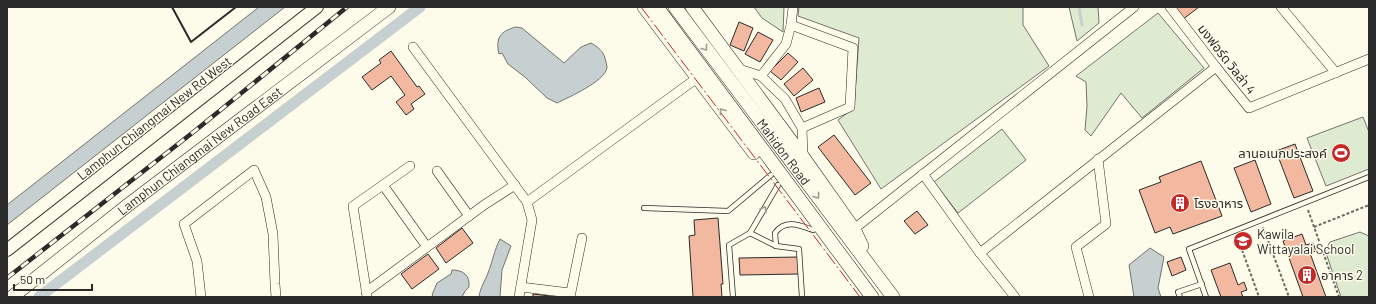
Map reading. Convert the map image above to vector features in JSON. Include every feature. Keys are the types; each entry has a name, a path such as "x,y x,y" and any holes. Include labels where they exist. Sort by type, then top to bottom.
{"main road":[{"name":"Lamphun Chiangmai New Road East","path":"12,297 128,205 389,7"},
{"path":"644,7 813,230 830,251 861,283"},
{"name":"Mahidon Road","path":"657,7 872,297"},
{"path":"692,7 803,157 854,229 878,276"},
{"name":"Mahidon Road","path":"678,12 893,297"}],"street":[{"name":"Lamphun Chiangmai New Rd West","path":"7,250 317,7"},
{"path":"761,76 786,44 791,25 793,7"},
{"path":"854,229 1134,7"},
{"name":"มงฟอร์ด วิลล่า 4","path":"1170,7 1249,108 1336,73"},
{"path":"1281,7 1336,73 1369,59"},
{"path":"791,25 854,48 850,107 802,128"},
{"path":"413,46 527,202 532,220 520,297"},
{"path":"735,67 761,76 785,99 802,128 803,157"},
{"path":"980,254 1216,67"},
{"path":"527,202 697,78"},
{"path":"1089,297 1076,247 1106,224 1098,159"},
{"path":"410,166 353,206 366,295 469,216 515,184"},
{"path":"201,297 197,261 184,224 254,170 266,197 273,234 276,297"},
{"path":"437,171 469,216"},
{"path":"923,174 980,254 1015,297"},
{"path":"383,185 427,248"},
{"path":"521,287 570,295 582,238"}],"lane":[{"path":"1206,297 1189,249 1369,177"},
{"path":"644,208 728,211 774,180"},
{"path":"733,297 729,245 750,232 774,180"},
{"path":"776,246 775,233 778,228 788,224 799,225 813,230"},
{"path":"750,232 776,246 799,249 802,297"},
{"path":"1180,297 1178,292 1202,284"}],"path":[{"path":"1305,203 1339,297"},
{"path":"1314,227 1369,205"},
{"path":"1261,220 1289,297"},
{"path":"1235,230 1259,297"}],"green space":[{"path":"754,7 784,7 783,32 762,18"},
{"path":"799,7 1023,7 1023,25 1049,66 881,189 838,120 854,108 859,38 798,16"},
{"path":"1069,7 1098,7 1099,23 1077,41"},
{"path":"1158,13 1204,68 1142,118 1121,93 1091,136 1085,130 1087,106 1086,82 1076,76"},
{"name":"ลานอเนกประสงค์","path":"1363,117 1369,132 1369,169 1326,186 1307,138"},
{"path":"1002,129 1026,160 958,213 934,182"},
{"path":"1360,232 1369,236 1369,297 1341,297 1325,250 1330,242"}],"shaded area":[{"path":"259,7 285,7 7,225 7,205"},
{"path":"516,27 522,28 564,63 581,47 591,43 603,53 607,68 600,79 593,84 557,103 547,98 526,78 508,64 502,53 499,54 498,43 500,36 506,31"},
{"path":"500,239 511,246 502,270 500,297 479,297 481,288"},
{"path":"1150,248 1164,257 1158,288 1161,297 1134,297 1129,265"},
{"path":"452,270 462,272 467,276 469,287 462,297 434,297 432,295 437,283 451,274"}],"building":[{"path":"1171,7 1199,7 1182,20"},
{"path":"739,22 753,28 744,51 730,45"},
{"path":"758,32 773,40 760,62 745,54"},
{"path":"391,51 417,87 419,86 425,94 411,104 414,109 406,115 396,102 405,95 391,76 372,90 362,77 381,63 379,60"},
{"path":"788,53 798,62 781,80 770,71"},
{"path":"803,68 813,80 794,96 784,84"},
{"path":"819,88 825,102 801,112 796,98"},
{"path":"834,135 871,183 855,195 818,147"},
{"path":"1295,144 1313,191 1294,198 1276,151"},
{"path":"1255,160 1271,204 1251,212 1234,168"},
{"name":"โรงอาหาร","path":"1201,161 1222,216 1173,234 1170,227 1155,233 1139,190 1161,182 1159,177"},
{"path":"917,211 928,225 915,234 904,221"},
{"path":"718,218 723,284 721,284 722,297 693,297 689,236 695,235 694,220"},
{"path":"462,228 473,243 446,263 436,248"},
{"name":"อาคาร 2","path":"1302,234 1306,245 1313,243 1316,251 1310,253 1326,297 1303,297 1283,241"},
{"path":"428,254 439,269 412,289 401,274"},
{"path":"799,257 799,274 740,275 739,258"},
{"path":"1181,257 1186,270 1172,276 1167,262"},
{"path":"1230,263 1238,285 1244,282 1247,290 1241,292 1243,297 1221,297 1211,270"},
{"path":"533,294 558,297 533,297"}],"waterway":[{"path":"39,297 420,7"},
{"path":"1079,7 1082,25"}],"railway":[{"path":"7,278 196,130 347,7"}],"wall":[{"path":"172,7 191,42 236,7"}],"power":[{"path":"641,7 860,297"}],"place":[{"name":"ลานอเนกประสงค์","path":"1341,153"},
{"name":"โรงอาหาร","path":"1180,203"},
{"name":"Kawila Wittayalai School","path":"1243,241"},
{"name":"อาคาร 2","path":"1307,275"}]}
